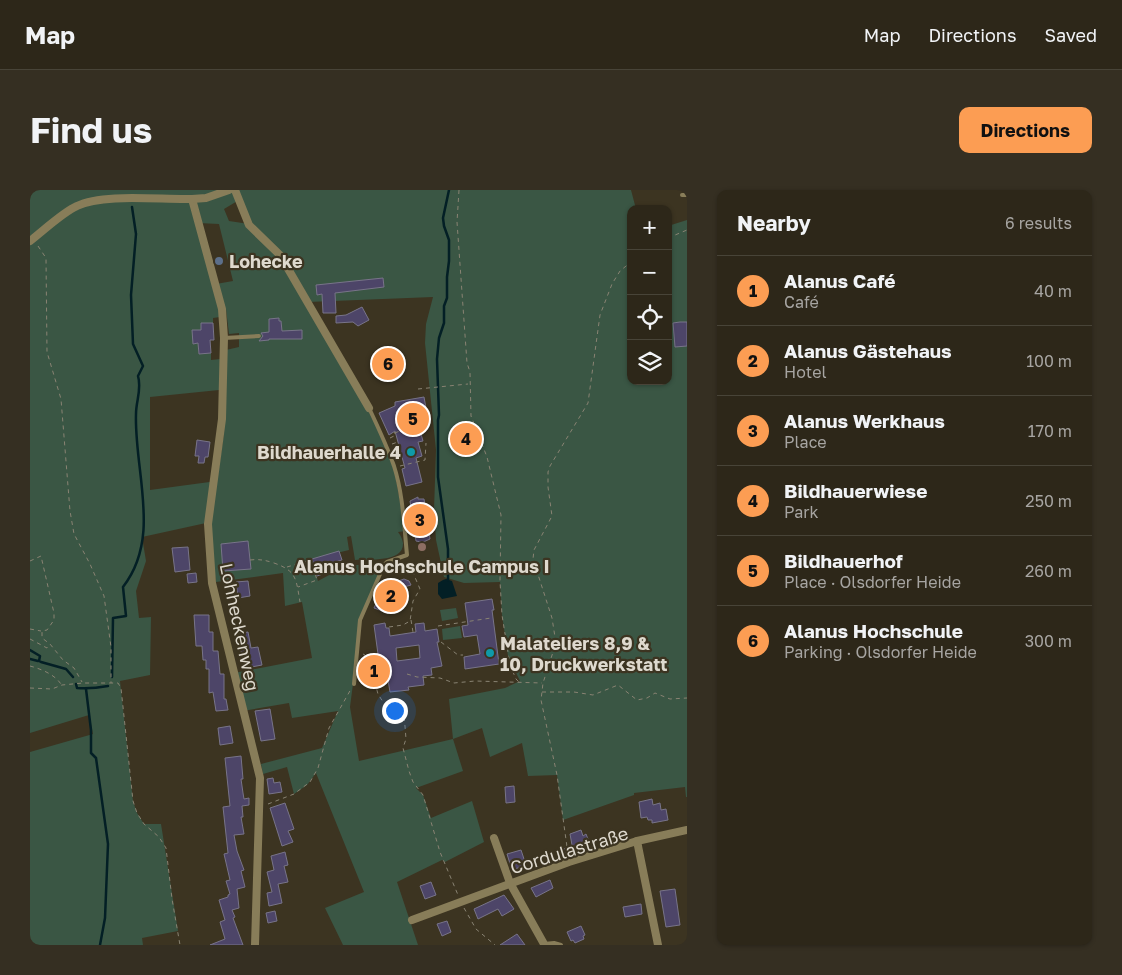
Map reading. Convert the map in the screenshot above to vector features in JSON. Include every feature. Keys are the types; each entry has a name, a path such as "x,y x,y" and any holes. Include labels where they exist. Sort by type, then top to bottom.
{"street":[{"path":"32,239 76,206 91,201 108,199 206,198 229,190"},
{"path":"235,190 249,224 280,255 369,408"},
{"name":"Lohheckenweg","path":"192,199 222,309 224,338 222,419 208,524 211,575 225,641 258,767 260,782 255,945"},
{"path":"637,840 687,830"},
{"path":"494,838 510,883 543,944"},
{"name":"Cordulastraße","path":"412,920 569,862 637,840 658,945"}],"lane":[{"path":"224,338 259,336"},
{"path":"354,684 360,620 381,570 387,562 407,555 403,512 394,467 386,443 369,408"},
{"path":"543,944 554,942 561,945"}],"path":[{"path":"459,190 457,222 467,364 470,372 471,416 487,457 501,514 500,581 502,616 510,665 516,679 520,683"},
{"path":"672,236 687,230"},
{"path":"32,239 46,258 47,352 61,399 70,511 74,534 104,596 111,647 111,683"},
{"path":"569,862 557,775 543,714 543,683 553,655 555,638 552,618 533,559 534,550 552,516 548,472 588,403 600,315 612,284 620,271 627,265"},
{"path":"418,390 469,384"},
{"path":"386,443 396,435 394,432 404,429"},
{"path":"386,443 398,442"},
{"path":"394,467 425,460 426,444"},
{"path":"407,555 420,588 413,601 411,619 413,632"},
{"path":"30,561 41,556 54,613 54,620 47,630 30,629"},
{"path":"250,560 264,560 286,568 294,576 300,602"},
{"path":"286,568 311,560 317,580 297,587"},
{"path":"438,626 491,618"},
{"path":"389,627 406,624 411,619"},
{"path":"42,631 42,638 50,644 58,656 74,668 83,683"},
{"path":"30,639 47,648 50,644"},
{"path":"441,642 458,655 463,656"},
{"path":"357,652 365,655 369,677 375,683 378,694 383,702"},
{"path":"30,666 45,671 62,685"},
{"path":"407,674 417,678 440,678 454,683 475,681 543,683"},
{"path":"30,688 52,689 62,685 83,683 118,683 121,688 133,801 137,813 144,824 163,842 166,848 180,945"},
{"path":"260,807 294,794 310,782 318,768 330,728 354,684"},
{"path":"542,692 574,692 593,695 618,685 637,700 647,698 655,693 670,699 687,698"},
{"path":"403,701 406,739 404,748 413,782 423,795 440,852 461,902 476,929 495,945"}],"green space":[{"path":"30,190 631,190 635,205 627,205 627,385 672,385 672,225 687,220 687,797 685,787 634,793 634,795 563,820 557,775 528,776 522,743 490,757 482,728 453,739 463,771 416,788 423,795 431,818 472,801 484,842 445,862 442,860 397,882 418,945 343,945 325,908 364,892 316,773 307,785 294,794 287,767 263,774 261,764 322,748 338,711 292,718 289,703 243,711 234,673 312,658 302,602 285,606 283,573 216,582 206,523 142,537 146,561 136,591 139,618 151,617 150,675 120,681 133,801 137,813 144,824 161,824 178,931 142,938 143,945 30,945 30,752 93,734 89,715 30,733","holes":["239,200 249,224 229,221 224,209","198,223 219,224 233,281 216,284","433,297 426,324 425,343 436,450 434,510 436,540 444,577 464,583 500,582 502,615 508,656 520,681 505,688 449,699 453,739 359,761 350,707 362,614 384,565 348,565 318,581 312,559 349,550 347,537 351,536 355,560 392,557 402,549 403,541 398,532 405,531 394,467 365,399 308,302","222,309 226,309 229,334 239,333 239,347 226,350 224,433 217,481 150,490 150,397 219,390 221,359 211,360 211,353 199,354 198,343 193,343 193,330 201,330 201,323 213,323 213,318 220,317"]},
{"path":"456,608 458,618 442,621 440,610"},
{"path":"460,626 462,638 443,640 442,629"}],"water":[{"path":"446,579 452,581 457,596 442,599 438,594 438,583"}],"building":[{"path":"383,278 384,287 335,293 336,313 323,313 322,294 317,295 316,285"},
{"path":"362,307 369,320 358,326 353,322 336,323 336,316 346,315"},
{"path":"279,318 282,331 302,330 302,339 269,339 259,341 263,336 261,333 269,332 269,319"},
{"path":"687,322 687,346 675,347 673,323"},
{"path":"201,323 213,323 214,340 210,340 211,353 199,354 198,343 193,344 192,330 201,330"},
{"path":"424,397 426,408 396,412 404,431 419,427 423,441 418,442 422,456 416,458 422,482 406,486 402,469 405,468 395,431 389,435 379,413 395,406 395,402"},
{"path":"197,440 210,442 208,457 205,457 204,463 198,463 199,456 195,456"},
{"path":"418,497 418,499 424,499 430,539 421,543 416,541 410,501"},
{"path":"248,541 251,569 223,571 221,544"},
{"path":"188,547 190,570 175,572 172,548"},
{"path":"339,551 342,560 321,566 323,574 317,576 312,559"},
{"path":"196,573 197,582 188,583 187,574"},
{"path":"404,579 409,581 411,585 404,587 407,595 393,599 388,613 374,608 384,586"},
{"path":"248,581 250,596 238,598 236,582"},
{"path":"492,599 499,664 465,669 464,657 480,654 477,635 464,637 462,626 468,625 465,603"},
{"path":"194,615 209,615 209,632 213,632 213,651 218,651 220,674 224,674 224,699 226,699 228,710 216,711 213,692 209,693 209,669 206,669 206,660 203,660 202,646 196,646"},
{"path":"385,623 386,628 389,628 390,636 416,632 415,624 424,623 425,631 437,629 439,642 437,642 442,666 431,668 432,675 423,676 424,685 408,687 409,690 390,692 387,674 373,676 371,658 375,657 374,654 378,654 374,625","holes":["419,645 420,658 397,661 396,648"]},
{"path":"248,632 251,648 258,647 262,665 246,668 236,634"},
{"path":"270,709 275,739 261,741 255,711"},
{"path":"230,726 233,743 220,745 218,728"},
{"path":"241,756 243,793 244,799 249,798 249,805 242,806 243,817 241,817 244,834 234,835 237,851 244,870 241,871 245,887 237,889 239,908 232,910 243,945 210,945 225,939 220,922 225,920 219,900 228,897 230,894 226,881 230,880 224,854 228,853 223,807 230,806 225,758"},
{"path":"273,778 274,783 280,782 282,792 269,794 267,779"},
{"path":"514,786 515,802 506,803 505,787"},
{"path":"652,799 653,805 660,803 661,810 666,809 668,820 652,823 652,820 648,820 647,817 641,818 639,802"},
{"path":"285,803 294,829 288,831 293,842 282,846 270,808"},
{"path":"581,830 583,836 586,834 590,844 563,853 562,850 572,845 570,834"},
{"path":"521,850 526,865 512,870 507,854"},
{"path":"285,852 288,865 284,866 288,882 278,884 282,903 269,906 267,893 272,892 267,872 274,870 271,856"},
{"path":"550,880 553,888 536,897 531,888"},
{"path":"431,882 436,895 425,899 420,886"},
{"path":"675,889 680,925 666,927 660,891"},
{"path":"504,895 514,909 502,916 498,909 478,919 474,909"},
{"path":"641,904 642,914 625,917 623,907"},
{"path":"275,911 277,921 268,923 266,913"},
{"path":"447,921 451,932 442,936 437,924"},
{"path":"581,926 585,935 583,936 584,939 575,943 573,940 571,941 567,932"},
{"path":"517,934 525,945 500,945"}],"waterway":[{"path":"448,580 448,549 438,477 439,415 437,359 439,338 444,323 444,306 447,298 449,240 443,218 449,190"},
{"path":"112,677 113,618 126,616 123,587 135,568 144,526 136,436 138,376 143,366 133,344 131,295 136,234 132,207"},
{"path":"30,650 40,656 39,661 66,669 73,677"},
{"path":"30,659 38,661"},
{"path":"76,684 77,688 108,686"},
{"path":"86,689 91,730 91,753 96,758 108,844 105,918 100,945"}],"place":[{"name":"Lohecke","path":"219,261"},
{"name":"Alanus Hochschule","path":"388,364"},
{"name":"Bildhauerhof","path":"413,419"},
{"name":"Bildhauerwiese","path":"466,439"},
{"name":"Bildhauerhalle 4","path":"411,452"},
{"name":"Alanus Werkhaus","path":"420,520"},
{"name":"Alanus Hochschule Campus I","path":"422,547"},
{"name":"Alanus Gästehaus","path":"391,596"},
{"name":"Malateliers 8,9 & 10, Druckwerkstatt","path":"490,653"},
{"name":"Alanus Café","path":"374,671"}]}
